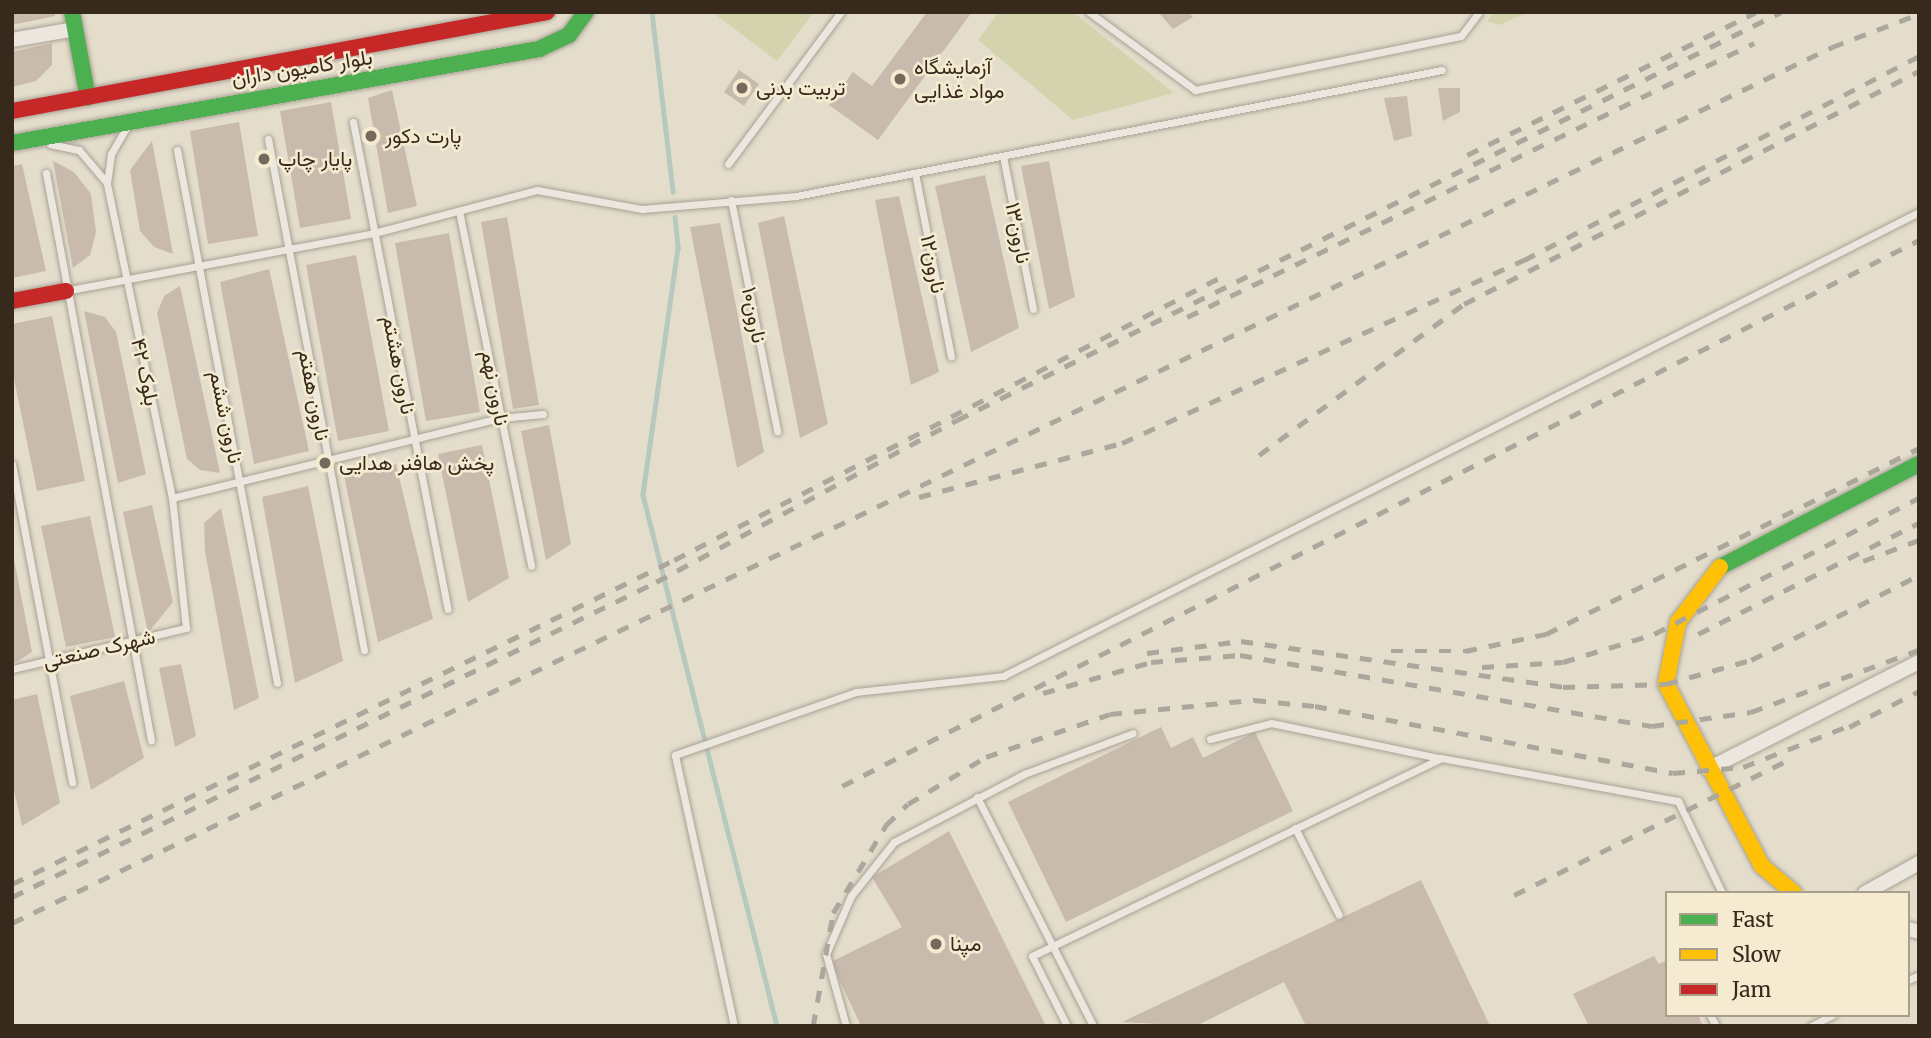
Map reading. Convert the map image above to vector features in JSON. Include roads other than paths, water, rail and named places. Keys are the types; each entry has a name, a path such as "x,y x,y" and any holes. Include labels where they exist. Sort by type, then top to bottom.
{"main road":[{"name":"بلوار کامیون داران","path":"12,111 547,12"},
{"name":"بلوار کامیون داران","path":"12,143 539,50 569,34 586,12"},
{"path":"74,20 88,97"},
{"path":"12,301 66,291"},
{"path":"1792,891 1762,866 1708,769 1666,684 1678,622 1696,587 1712,570 1919,464"}],"street":[{"path":"12,40 74,20"},
{"path":"1708,769 1919,662"},
{"path":"1869,891 1919,863"}],"lane":[{"path":"728,164 841,12"},
{"path":"1089,12 1195,90 1461,36 1479,12"},
{"path":"66,291 374,233 537,190 642,209 796,195 1442,70"},
{"name":"بلوک ۴۲","path":"130,121 111,154 107,183 172,498 186,628"},
{"name":"نارون هشتم","path":"353,122 448,609"},
{"name":"نارون هفتم","path":"268,139 364,650"},
{"path":"32,140 79,150 107,183"},
{"name":"نارون ششم","path":"177,150 194,265 240,481 277,683"},
{"name":"نارون۱۳","path":"1003,156 1033,309"},
{"path":"46,173 131,644 151,740"},
{"name":"نارون۱۲","path":"915,173 951,356"},
{"name":"نارون۱۰","path":"731,200 777,431"},
{"name":"نارون نهم","path":"459,211 531,566"},
{"path":"734,1026 675,755 856,692 1003,676 1919,212"},
{"path":"172,498 501,418 543,414"},
{"path":"12,464 72,782"},
{"name":"شهرک صنعتی","path":"12,669 131,644 186,628"},
{"path":"1210,739 1271,723 1440,758 1678,801 1721,891"},
{"path":"846,1026 826,954 851,896 894,842 977,797 1133,733"},
{"path":"1067,1026 1032,956 1440,758"},
{"path":"977,797 1093,1026"},
{"path":"1295,828 1339,915"},
{"path":"1811,1026 1829,1017"}],"waterway":[{"path":"652,12 673,192"},
{"path":"675,217 678,248 643,495 777,1026"}],"railway":[{"path":"1467,155 1756,12"},
{"path":"12,897 656,582 957,420 1781,12"},
{"path":"12,923 1832,47 1919,14"},
{"path":"1187,317 1754,43"},
{"path":"919,497 1122,443 1524,260 1919,56"},
{"path":"1259,455 1464,304 1919,71"},
{"path":"842,786 1919,240"},
{"path":"12,884 674,560 1219,278"},
{"path":"1391,651 1465,651 1546,634 1919,448"},
{"path":"1482,667 1563,662 1654,634 1919,498"},
{"path":"1698,634 1919,523"},
{"path":"1863,561 1919,540"},
{"path":"1147,653 1241,641 1563,687 1666,684 1751,660 1919,575"},
{"path":"1043,693 1151,662 1240,655 1652,726 1751,712 1919,650"},
{"path":"1849,727 1919,691"},
{"path":"813,1026 833,913 886,825 908,804 986,757 1110,714 1254,700 1315,706 1673,773 1743,767 1856,723"},
{"path":"1514,895 1784,762"}],"place":[{"name":"آزمایشگاه مواد غذایی","path":"900,79"},
{"name":"تربیت بدنی","path":"742,88"},
{"name":"پارت دکور","path":"371,136"},
{"name":"پایار چاپ","path":"264,159"},
{"name":"پخش هافنر هدایی","path":"325,463"},
{"name":"مپنا","path":"936,944"}]}
